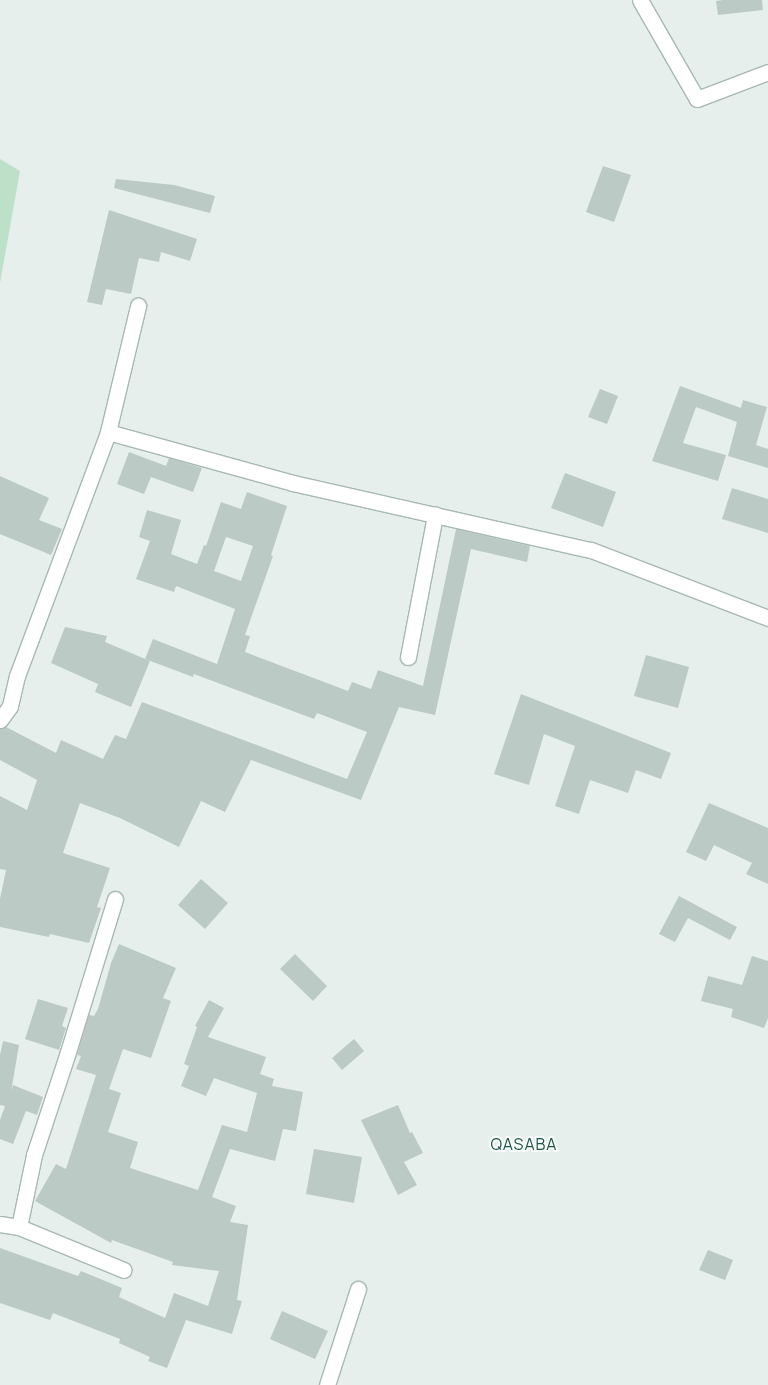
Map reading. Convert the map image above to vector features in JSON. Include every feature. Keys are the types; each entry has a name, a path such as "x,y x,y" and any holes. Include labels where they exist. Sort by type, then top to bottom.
{"street":[{"path":"640,0 697,100 768,72"},
{"path":"0,720 10,706 17,676 108,432 138,306"},
{"path":"108,432 293,483 591,550 768,618"},
{"path":"408,657 435,515"},
{"path":"19,1228 34,1155 115,899"},
{"path":"0,1224 19,1228 124,1270"},
{"path":"327,1385 358,1289"}],"green space":[{"path":"0,159 20,171 0,283"}],"building":[{"path":"762,0 763,10 718,15 716,1"},
{"path":"603,166 631,175 614,222 586,212"},
{"path":"116,179 174,185 215,196 210,213 114,188"},
{"path":"109,210 197,239 190,261 161,252 159,262 139,258 131,294 106,289 102,305 87,302"},
{"path":"680,386 741,408 743,400 767,407 756,445 768,449 768,468 728,456 737,422 696,407 683,443 726,455 718,481 652,461"},
{"path":"600,389 618,396 607,424 588,417"},
{"path":"129,452 166,466 169,458 202,468 193,492 151,477 144,494 117,484"},
{"path":"565,473 616,492 603,527 551,508"},
{"path":"0,476 49,498 39,520 62,529 51,555 0,534"},
{"path":"732,488 768,499 768,533 722,519"},
{"path":"247,492 287,506 271,555 273,556 245,635 250,636 245,652 348,691 352,682 371,689 378,670 423,686 456,529 530,546 527,562 471,549 435,715 399,707 361,800 251,760 225,812 201,801 179,847 120,818 80,803 63,853 110,868 97,907 101,908 89,943 50,934 49,937 0,927 0,899 6,870 0,869 0,796 27,810 37,780 0,760 0,729 6,727 56,753 61,740 103,759 115,735 126,739 142,702 347,779 367,732 317,713 314,719 194,674 193,677 145,659 153,639 217,664 235,609 176,586 174,592 136,579 150,541 139,537 147,510 181,520 171,554 197,564 204,545 206,546 221,502 241,509","holes":["226,537 253,546 241,581 214,571"]},
{"path":"65,627 107,636 105,642 150,661 131,707 95,692 98,684 51,663"},
{"path":"646,655 689,667 678,708 634,696"},
{"path":"521,694 671,753 661,779 636,770 628,793 590,780 579,814 555,806 575,746 544,734 529,785 494,774"},
{"path":"709,803 768,828 768,884 746,874 752,863 714,845 706,861 686,852"},
{"path":"201,879 228,903 205,929 178,905"},
{"path":"679,896 737,927 730,940 688,918 675,942 659,934"},
{"path":"119,944 176,968 163,998 171,1001 151,1058 123,1049 109,1089 121,1093 108,1132 138,1142 130,1168 198,1190 222,1125 247,1132 257,1093 214,1078 206,1096 181,1086 189,1066 184,1064 197,1027 195,1026 209,1000 224,1008 208,1037 266,1057 260,1074 274,1079 272,1086 303,1092 296,1131 283,1129 275,1161 230,1149 212,1197 236,1206 230,1222 248,1225 237,1300 242,1301 232,1334 186,1320 167,1368 148,1361 150,1357 119,1343 120,1339 53,1313 50,1320 0,1303 0,1248 78,1276 81,1271 122,1288 119,1297 165,1318 174,1293 208,1306 219,1271 172,1265 173,1262 112,1240 111,1243 35,1201 56,1164 66,1169 96,1075 76,1069 81,1056 77,1055 89,1015 94,1016 98,1009 111,963"},
{"path":"295,954 327,986 313,1001 280,969"},
{"path":"752,956 768,961 768,1018 764,1028 731,1017 733,1009 701,1001 708,976 742,985"},
{"path":"38,999 68,1008 62,1026 66,1028 59,1050 25,1039"},
{"path":"354,1039 364,1051 342,1070 332,1058"},
{"path":"3,1041 19,1045 11,1092 13,1085 43,1097 37,1115 26,1111 13,1144 0,1139 0,1120 5,1106 0,1105 0,1055"},
{"path":"398,1105 410,1133 412,1132 423,1153 404,1162 417,1185 398,1195 361,1120"},
{"path":"314,1149 362,1157 354,1203 306,1194"},
{"path":"708,1250 733,1260 725,1280 699,1270"},
{"path":"282,1311 328,1331 315,1359 270,1339"}],"district":[{"name":"QASABA","path":"524,1144"}]}
